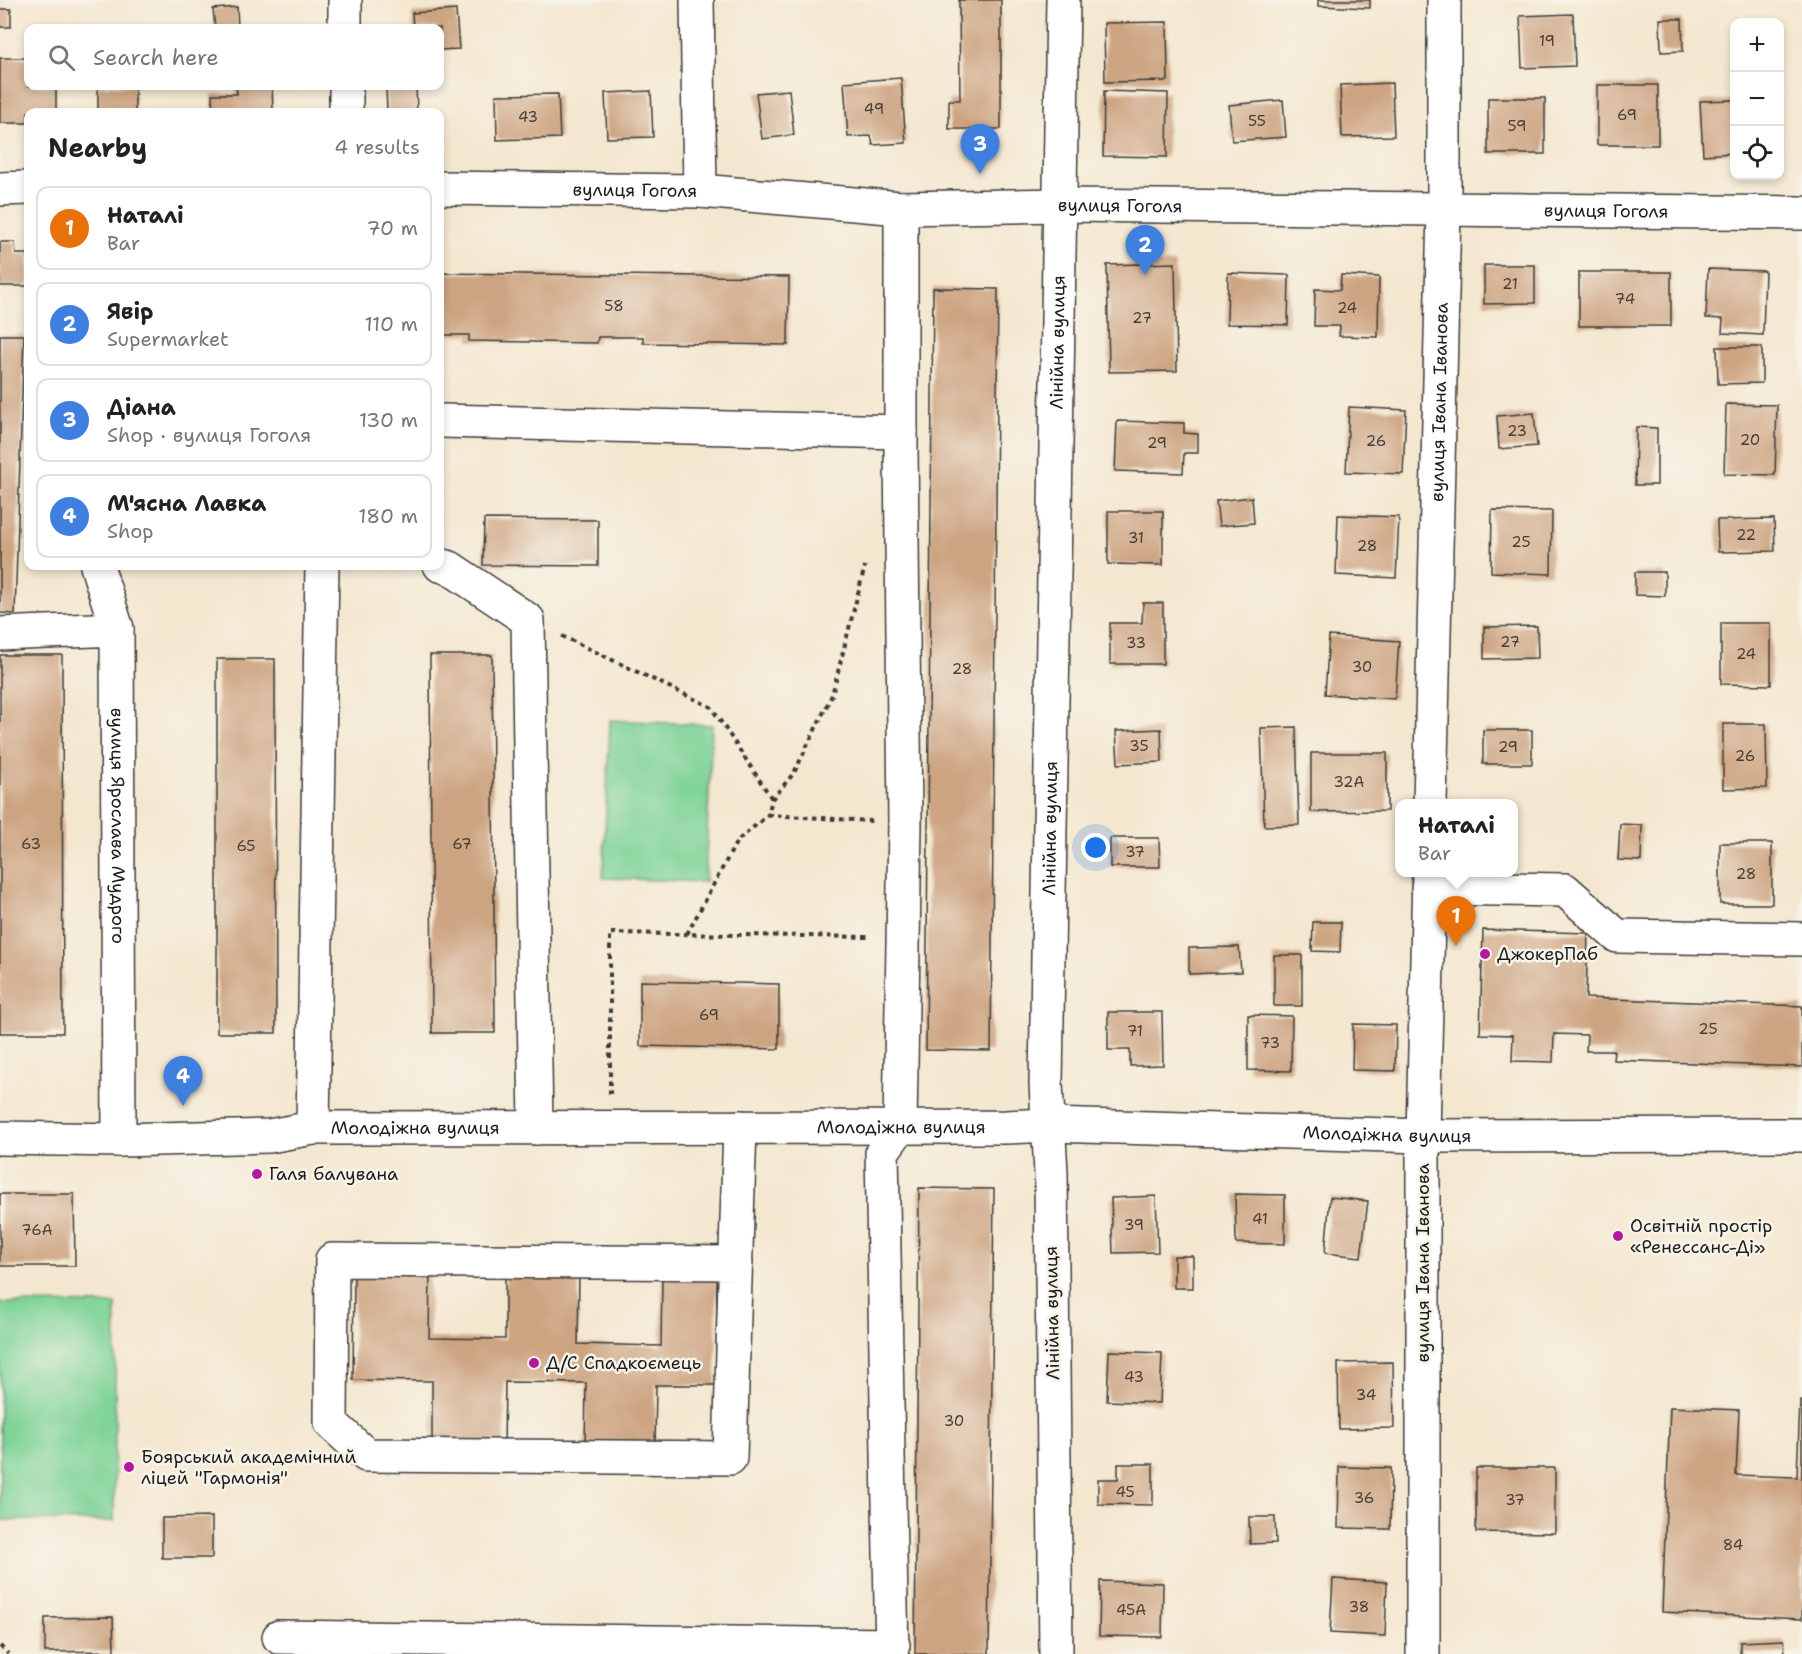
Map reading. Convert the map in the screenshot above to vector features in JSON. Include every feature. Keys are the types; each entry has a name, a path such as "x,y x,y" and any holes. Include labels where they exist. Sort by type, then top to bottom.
{"street":[{"path":"345,0 345,24"},
{"path":"697,0 700,191"},
{"name":"Лінійна вулиця","path":"1056,1654 1049,1125 1046,1083 1063,0"},
{"name":"вулиця Івана Іванова","path":"1430,799 1444,210 1444,0"},
{"path":"346,90 346,108"},
{"path":"0,189 24,188"},
{"name":"вулиця Гоголя","path":"444,188 700,191 901,208 1060,205 1802,213"},
{"path":"279,1637 500,1647 893,1649 882,1152 900,1127 905,823 901,208"},
{"path":"444,421 901,432"},
{"path":"444,566 528,620 536,1128"},
{"name":"вулиця Ярослава Мудрого","path":"98,570 117,629 119,1140"},
{"path":"313,1128 322,570"},
{"path":"0,634 117,629"},
{"path":"1428,880 1565,890 1617,936 1802,939"},
{"name":"вулиця Івана Іванова","path":"1423,1654 1423,1136 1428,880"},
{"name":"Молодіжна вулиця","path":"0,1138 119,1140 269,1136 313,1128 1049,1125 1423,1136 1802,1135"},
{"path":"736,1263 332,1260 331,1423 366,1455 729,1458 736,1263 740,1127"}],"path":[{"path":"687,934 736,842 768,815 772,799 794,772 832,695 866,562"},
{"path":"528,620 711,707 772,799"},
{"path":"768,815 905,823"},
{"path":"610,1127 610,933 903,937"},
{"path":"0,1646 8,1654"}],"green space":[{"path":"610,720 712,725 705,882 603,878"},
{"path":"0,1303 116,1304 114,1521 0,1520"}],"building":[{"path":"959,0 1001,0 1001,129 949,129 949,100 960,100"},
{"path":"1318,0 1370,0 1370,8 1318,6"},
{"path":"237,7 238,24 215,24 213,9"},
{"path":"0,9 11,9 11,27 0,27"},
{"path":"456,10 459,49 444,50 444,24 413,24 412,13"},
{"path":"1573,14 1575,66 1522,68 1520,16"},
{"path":"1660,19 1682,19 1683,51 1661,52"},
{"path":"1167,22 1168,81 1105,82 1104,23"},
{"path":"0,58 24,58 24,90 56,90 56,108 24,108 24,123 0,123"},
{"path":"901,78 906,143 873,145 871,136 848,137 844,82"},
{"path":"1392,83 1394,136 1342,137 1340,85"},
{"path":"1597,85 1658,85 1658,145 1597,145"},
{"path":"98,90 135,90 135,108 98,108"},
{"path":"236,90 272,90 273,108 213,108 212,94 237,94"},
{"path":"386,90 416,90 417,108 387,108"},
{"path":"789,90 794,135 762,139 756,93"},
{"path":"651,91 653,137 607,138 605,93"},
{"path":"1104,91 1168,93 1167,157 1103,156"},
{"path":"558,94 560,138 497,140 496,95"},
{"path":"1488,98 1545,98 1545,154 1488,154"},
{"path":"1283,100 1286,137 1232,141 1229,105"},
{"path":"1730,100 1730,153 1703,155 1700,101"},
{"path":"0,242 15,242 16,254 24,254 24,286 0,286"},
{"path":"1175,263 1177,371 1109,372 1107,265"},
{"path":"1484,265 1535,265 1535,303 1484,304"},
{"path":"1708,269 1765,271 1763,335 1722,333 1723,319 1706,318"},
{"path":"1579,272 1671,272 1671,326 1579,326"},
{"path":"444,273 789,277 788,345 643,343 643,337 598,337 597,343 469,341 469,335 444,335"},
{"path":"1228,273 1289,275 1288,325 1227,324"},
{"path":"1341,275 1379,277 1378,337 1339,336 1340,326 1314,326 1315,289 1340,290"},
{"path":"933,288 998,289 991,1051 926,1050"},
{"path":"0,335 24,335 15,614 0,613"},
{"path":"1717,347 1762,347 1762,383 1718,384"},
{"path":"1726,404 1777,405 1775,475 1724,474"},
{"path":"1349,407 1406,410 1403,474 1346,472"},
{"path":"1534,413 1537,446 1499,449 1497,416"},
{"path":"1117,421 1184,423 1184,433 1198,434 1198,453 1184,453 1183,473 1115,471"},
{"path":"1636,427 1657,428 1657,485 1635,485"},
{"path":"1252,497 1254,523 1219,526 1216,501"},
{"path":"1492,510 1552,511 1551,574 1491,572"},
{"path":"1108,511 1163,511 1163,565 1108,564"},
{"path":"1338,515 1399,517 1396,578 1336,575"},
{"path":"484,519 598,520 598,566 483,565"},
{"path":"1774,519 1775,551 1718,552 1717,520"},
{"path":"1635,572 1665,572 1665,596 1635,595"},
{"path":"1143,603 1163,603 1163,664 1110,664 1110,623 1142,623"},
{"path":"1721,623 1771,623 1771,685 1721,684"},
{"path":"1537,626 1538,658 1484,659 1484,627"},
{"path":"1329,636 1399,641 1395,699 1325,694"},
{"path":"0,655 62,655 63,1033 0,1033"},
{"path":"430,655 492,655 495,1033 432,1033"},
{"path":"217,659 275,659 276,1033 217,1033"},
{"path":"1723,724 1766,724 1767,788 1723,789"},
{"path":"1296,727 1299,825 1264,826 1261,728"},
{"path":"1161,729 1162,762 1118,764 1116,731"},
{"path":"1483,730 1532,730 1532,764 1483,764"},
{"path":"1311,753 1387,753 1387,811 1311,812"},
{"path":"1620,824 1642,825 1641,861 1618,860"},
{"path":"1110,838 1159,838 1160,867 1110,867"},
{"path":"1720,843 1772,843 1772,904 1720,904"},
{"path":"1313,922 1341,922 1340,952 1312,951"},
{"path":"1483,930 1588,933 1586,998 1802,1006 1802,1067 1613,1060 1614,1051 1586,1051 1587,1035 1554,1034 1553,1062 1512,1061 1513,1035 1480,1034"},
{"path":"1239,947 1241,972 1189,974 1189,948"},
{"path":"1274,955 1302,955 1302,1006 1274,1006"},
{"path":"640,981 779,984 779,1049 640,1046"},
{"path":"1108,1012 1162,1012 1163,1065 1130,1066 1130,1050 1108,1050"},
{"path":"1248,1015 1292,1016 1291,1071 1248,1070"},
{"path":"1353,1024 1396,1025 1395,1071 1352,1070"},
{"path":"919,1188 994,1189 989,1654 915,1654"},
{"path":"0,1194 74,1194 75,1266 0,1266"},
{"path":"1235,1194 1285,1195 1285,1244 1236,1243"},
{"path":"1156,1196 1158,1252 1113,1253 1111,1198"},
{"path":"1330,1197 1368,1201 1361,1257 1325,1253"},
{"path":"1174,1256 1193,1256 1193,1288 1174,1288"},
{"name":"Д/С Спадкоємець","path":"354,1272 430,1273 429,1338 505,1339 505,1272 579,1273 578,1344 661,1346 662,1279 717,1279 716,1385 656,1385 655,1450 585,1449 586,1383 505,1382 504,1447 432,1446 432,1381 353,1380"},
{"path":"1109,1351 1162,1353 1160,1403 1107,1401"},
{"path":"1393,1362 1394,1428 1339,1429 1338,1363"},
{"path":"1800,1401 1802,1401 1802,1619 1662,1612 1670,1407 1739,1410 1736,1475 1797,1477"},
{"path":"1118,1464 1153,1464 1153,1505 1098,1504 1098,1479 1118,1479"},
{"path":"1339,1467 1391,1468 1390,1529 1338,1528"},
{"path":"1476,1468 1555,1468 1555,1533 1476,1532"},
{"path":"212,1517 212,1558 162,1558 162,1518"},
{"path":"1249,1517 1275,1517 1276,1543 1250,1544"},
{"path":"1333,1579 1387,1582 1385,1636 1330,1633"},
{"path":"1100,1581 1163,1583 1162,1637 1099,1636"},
{"path":"113,1617 114,1651 45,1652 45,1618"},
{"path":"1784,1640 1785,1654 1740,1654 1740,1642"}],"place":[{"name":"Діана","path":"980,174"},
{"name":"Явір","path":"1145,275"},
{"name":"Наталі","path":"1456,946"},
{"name":"ДжокерПаб","path":"1485,954"},
{"name":"М'ясна Лавка","path":"183,1106"},
{"name":"Галя балувана","path":"257,1174"},
{"name":"Освітній простір «Ренессанс-Ді»","path":"1618,1236"},
{"name":"Д/С Спадкоємець","path":"534,1363"},
{"name":"Боярський академічний ліцей \"Гармонія\"","path":"129,1467"}]}
